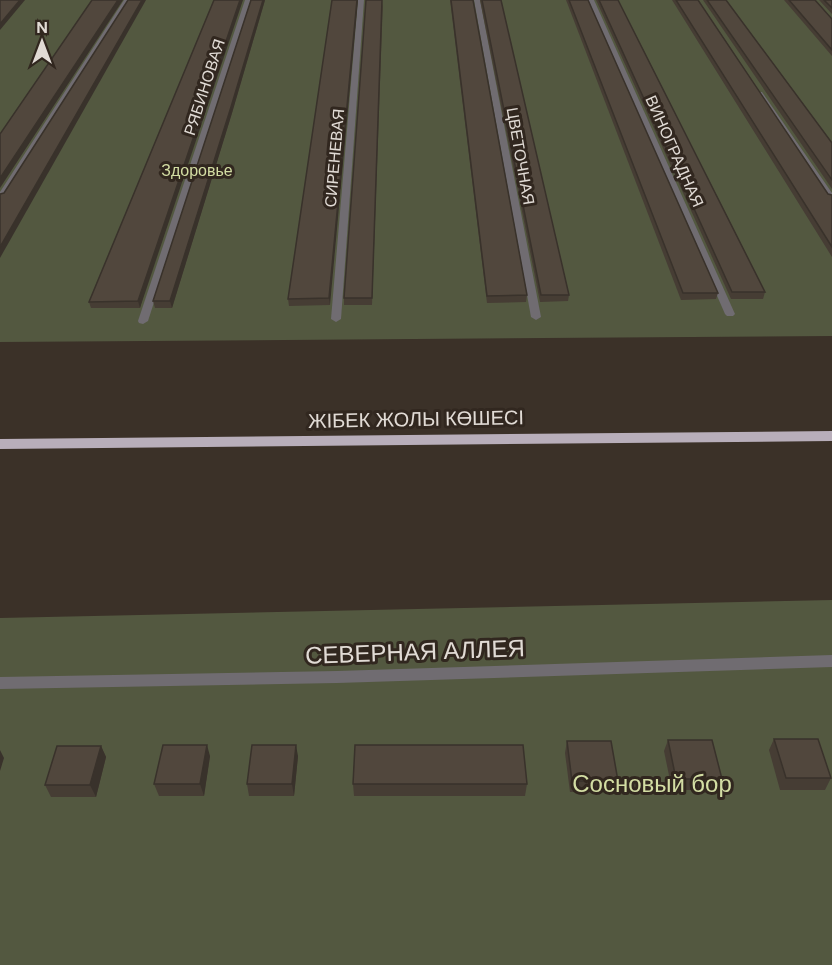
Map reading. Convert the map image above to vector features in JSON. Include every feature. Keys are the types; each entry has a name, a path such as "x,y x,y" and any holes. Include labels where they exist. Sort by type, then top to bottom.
{"highway":[{"name":"ЖІБЕК ЖОЛЫ КӨШЕСІ","path":"0,444 832,436"}],"street":[{"path":"0,198 127,0"},
{"name":"РЯБИНОВАЯ","path":"143,321 248,0"},
{"name":"СИРЕНЕВАЯ","path":"336,319 361,0"},
{"name":"ЦВЕТОЧНАЯ","path":"477,0 536,317"},
{"name":"ВИНОГРАДНАЯ","path":"591,0 730,314"},
{"path":"755,86 832,199"},
{"name":"СЕВЕРНАЯ АЛЛЕЯ","path":"0,683 349,676 832,661"}],"green space":[{"name":"Здоровье","path":"0,0 832,0 832,336 0,342"},
{"name":"Сосновый бор","path":"832,600 832,965 0,965 0,618"}],"building":[{"path":"0,0 20,0 0,24"},
{"path":"92,0 118,0 0,178 0,134"},
{"path":"128,0 142,0 0,247 0,194 4,193"},
{"path":"214,0 240,0 138,301 89,302"},
{"path":"251,0 263,0 170,301 153,301"},
{"path":"332,0 357,0 329,298 288,299"},
{"path":"366,0 382,0 372,298 344,298"},
{"path":"451,0 473,0 527,295 487,296"},
{"path":"482,0 501,0 569,295 541,295"},
{"path":"569,0 588,0 718,293 683,293"},
{"path":"599,0 618,0 765,292 732,292"},
{"path":"676,0 698,0 828,194 832,195 832,247"},
{"path":"707,0 726,0 832,143 832,180"},
{"path":"789,0 815,0 832,19 832,50"},
{"path":"824,0 832,0 832,8"},
{"path":"774,739 818,739 831,778 786,778"},
{"path":"668,740 712,740 722,779 676,779"},
{"path":"567,741 611,741 618,781 572,781"},
{"path":"163,745 207,745 200,784 154,784"},
{"path":"252,745 296,745 292,784 247,784"},
{"path":"355,745 523,745 527,784 353,784"},
{"path":"57,746 101,746 90,785 45,785"}]}
